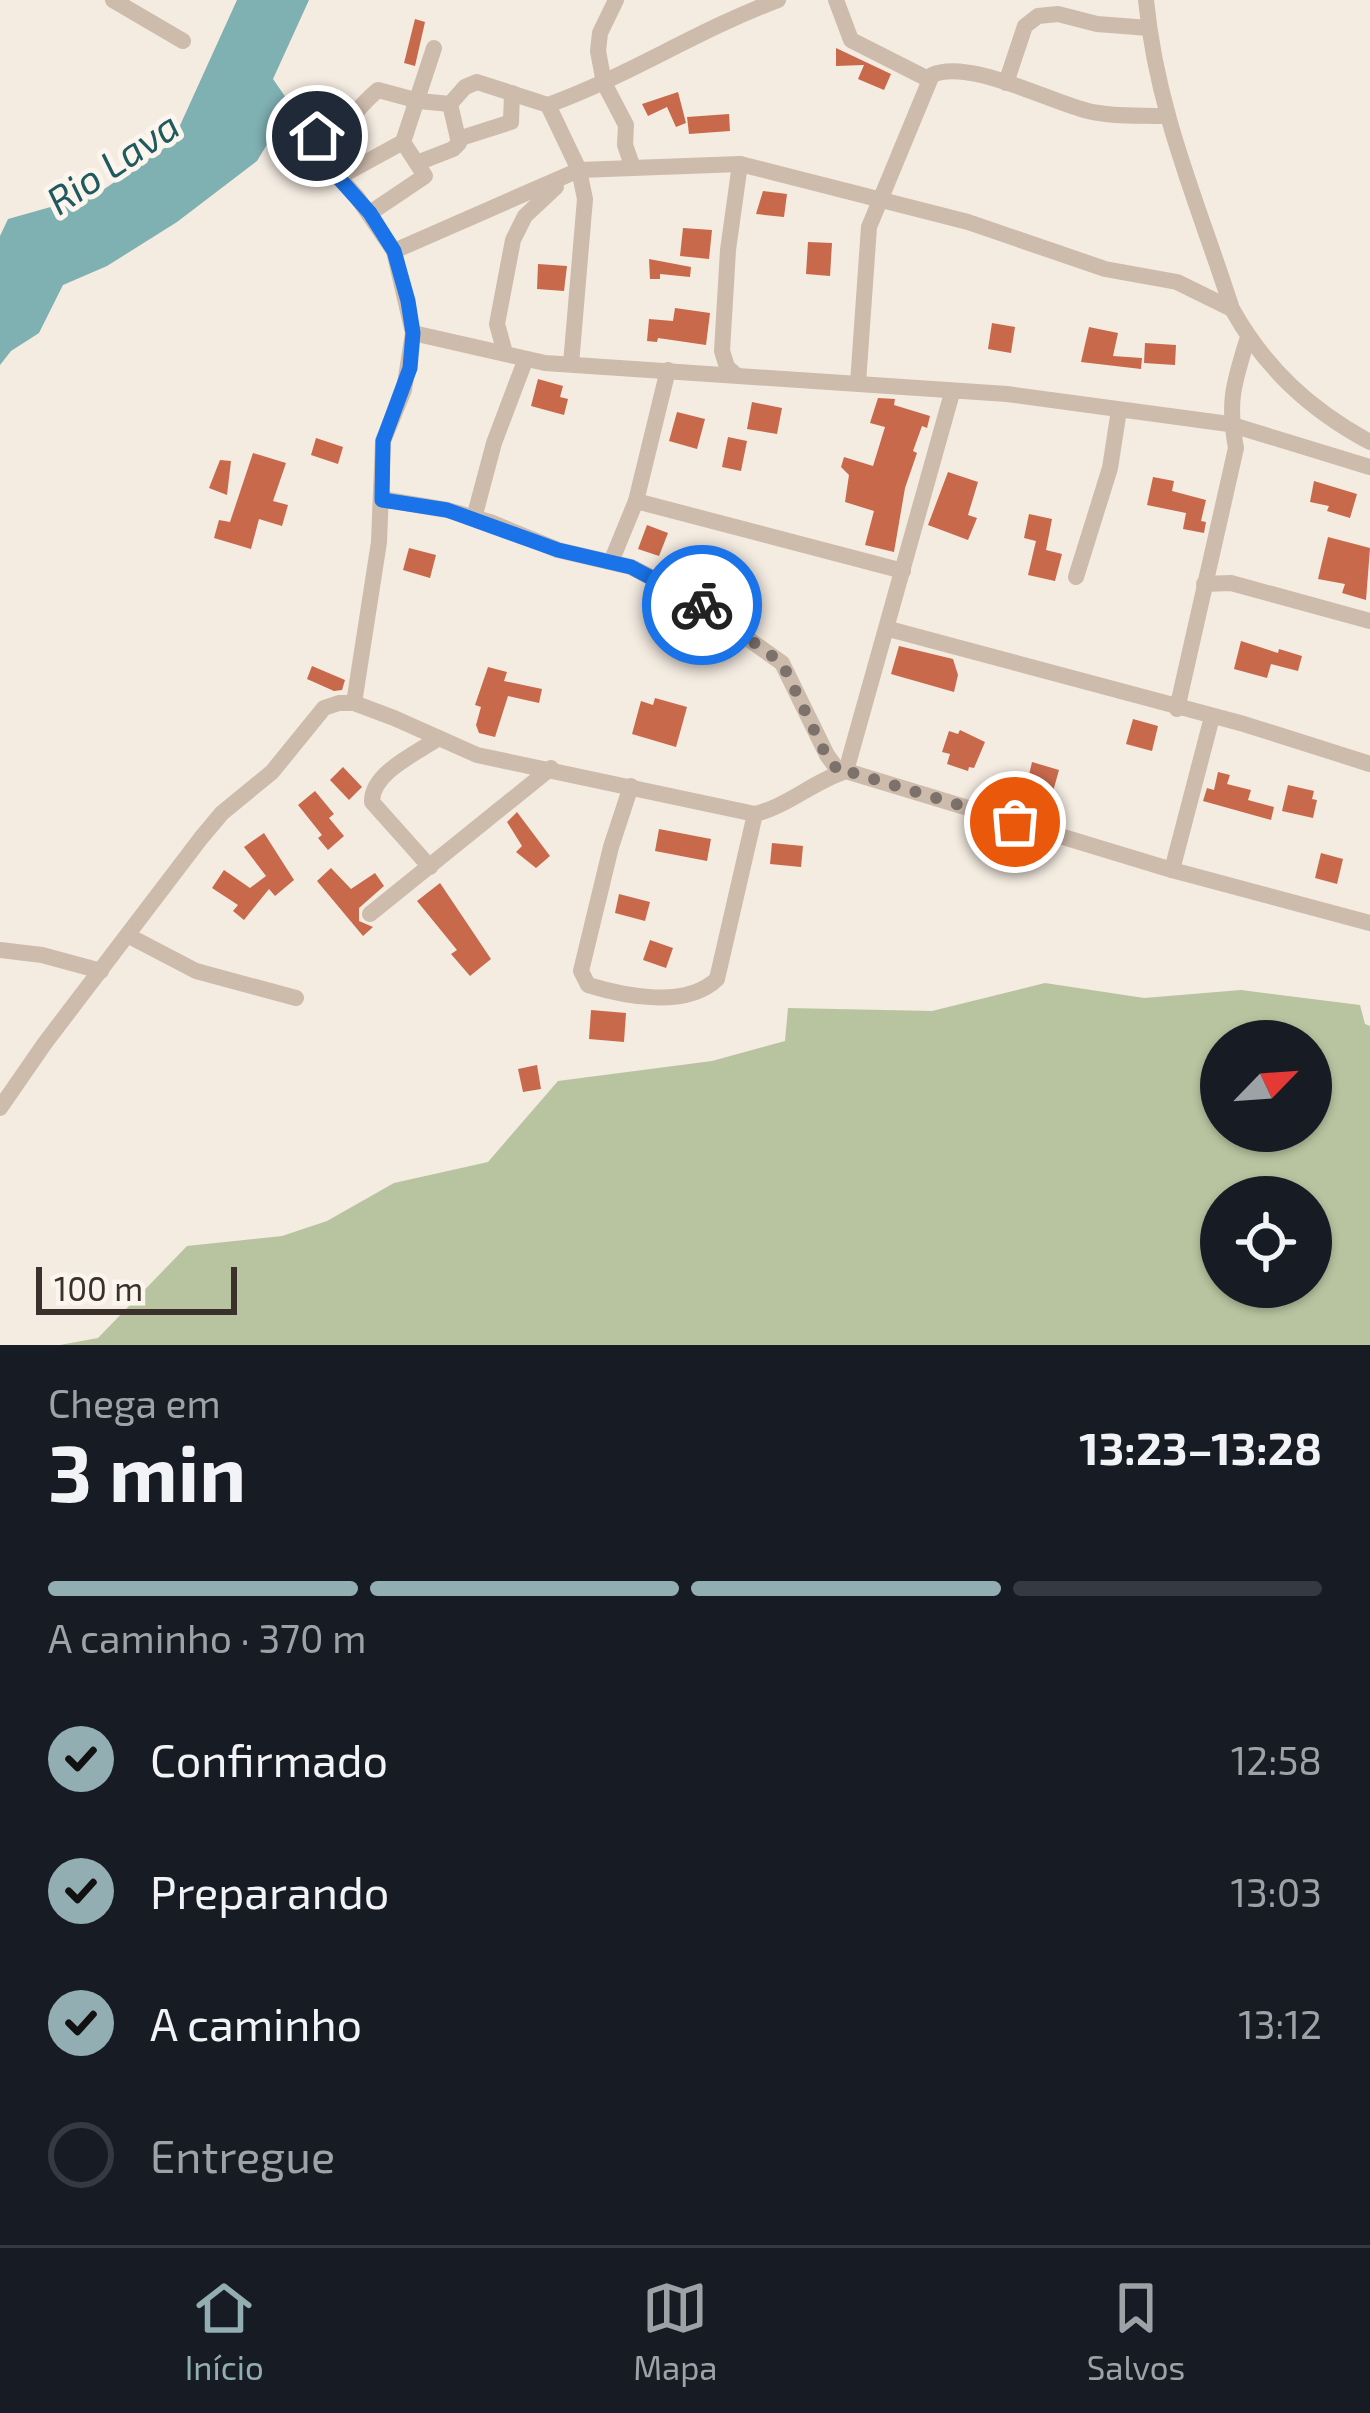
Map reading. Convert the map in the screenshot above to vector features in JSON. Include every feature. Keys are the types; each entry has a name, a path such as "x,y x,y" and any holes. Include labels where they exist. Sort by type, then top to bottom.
{"street":[{"path":"113,0 183,41"},
{"path":"616,0 600,34 598,51 604,82 622,114 633,168"},
{"path":"450,104 465,87 477,82 548,105 778,0"},
{"path":"836,0 851,40 928,79"},
{"path":"1146,0 1165,116 1232,309 1247,337 1299,396 1370,442"},
{"path":"1006,82 1025,26 1037,16 1058,14 1096,24 1149,28"},
{"path":"339,177 403,142 434,48"},
{"path":"857,383 868,227 928,79 945,70 1006,82 1089,112 1165,116"},
{"path":"303,138 336,131 357,116 378,90 450,104"},
{"path":"458,139 511,122 512,93"},
{"path":"417,163 453,149 458,139 450,104"},
{"path":"548,105 585,199 571,364"},
{"path":"288,121 370,213 394,251 413,333 404,390 383,441 379,542 353,703"},
{"path":"370,213 425,176 403,142"},
{"path":"394,251 572,174 740,164 968,223 1105,269 1178,282 1232,309"},
{"path":"736,375 727,367 722,351 728,250 740,164"},
{"path":"505,353 497,324 513,240 525,216 572,174"},
{"path":"413,333 526,361 1006,394 1229,424 1370,466"},
{"path":"1177,709 1236,448 1229,424 1232,390 1247,337"},
{"path":"474,518 494,443 526,361"},
{"path":"611,562 636,501 668,370"},
{"path":"843,772 889,629 952,393"},
{"path":"1076,578 1110,468 1119,410"},
{"path":"382,500 474,518 558,550 631,567 686,596 782,663 826,755 843,772 1370,922"},
{"path":"636,501 903,571"},
{"path":"1204,584 1231,583 1370,621"},
{"path":"889,629 1370,764"},
{"path":"0,1108 223,813 272,772 324,709 353,703 477,755 755,814 843,772"},
{"path":"1172,869 1212,717"},
{"path":"430,867 370,794 378,780 439,738"},
{"path":"370,914 551,768"},
{"path":"631,786 581,971 587,985 608,991 642,998 709,987 717,979 755,814"},
{"path":"129,936 196,971 296,998"},
{"path":"0,950 42,955 100,971"}],"green space":[{"path":"1045,983 1144,998 1241,990 1360,1005 1365,1024 1370,1026 1370,1345 60,1345 98,1338 187,1246 282,1236 327,1221 394,1183 488,1162 558,1081 712,1061 785,1041 788,1008 932,1011"}],"water":[{"path":"237,0 309,0 273,79 291,105 257,161 177,222 107,266 63,285 39,333 11,351 0,365 0,236 8,219 97,194 172,143"}],"building":[{"path":"415,19 425,22 415,66 404,63"},
{"path":"836,48 891,74 884,90 858,79 864,65 836,66"},
{"path":"678,92 686,123 676,127 667,107 648,116 642,104"},
{"path":"729,114 730,131 689,134 687,117"},
{"path":"763,191 787,194 784,217 756,214"},
{"path":"683,228 712,230 709,259 680,256"},
{"path":"808,242 832,243 830,276 806,274"},
{"path":"649,259 691,267 690,277 660,274 660,279 650,279"},
{"path":"538,264 567,266 564,291 537,289"},
{"path":"675,308 710,313 706,345 658,338 647,341 649,319 673,321"},
{"path":"992,323 1015,327 1011,353 988,349"},
{"path":"1089,327 1118,333 1113,356 1142,358 1141,369 1081,362"},
{"path":"1145,343 1176,345 1175,365 1144,363"},
{"path":"538,379 563,386 560,397 568,399 564,415 531,406"},
{"path":"878,398 895,399 894,405 930,416 913,451 917,453 905,488 894,552 865,545 874,511 845,502 849,475 841,467 844,457 873,466 885,427 870,423"},
{"path":"752,402 782,408 777,434 747,429"},
{"path":"677,412 705,419 697,449 669,441"},
{"path":"728,437 747,441 741,471 722,467"},
{"path":"316,438 343,447 338,464 311,455"},
{"path":"253,453 286,463 273,501 288,505 282,526 259,519 251,549 214,538 219,520 230,522"},
{"path":"220,460 231,461 227,495 209,488"},
{"path":"948,472 978,482 968,515 977,518 968,540 928,525"},
{"path":"1153,477 1174,481 1172,491 1206,500 1201,521 1206,522 1204,533 1183,529 1186,513 1147,505"},
{"path":"1314,481 1357,494 1350,518 1310,502"},
{"path":"1029,514 1052,519 1046,550 1062,554 1055,581 1028,575 1036,541 1024,538"},
{"path":"647,525 668,533 659,556 638,549"},
{"path":"1328,537 1370,548 1366,600 1342,593 1345,584 1318,579"},
{"path":"409,548 436,555 430,578 403,570"},
{"path":"1241,641 1302,656 1298,671 1271,664 1267,678 1234,669"},
{"path":"899,646 953,659 958,675 954,692 891,674"},
{"path":"312,666 345,680 342,690 307,679"},
{"path":"488,667 507,672 504,681 542,689 539,703 508,696 495,737 479,733 476,725 481,707 475,705"},
{"path":"655,698 687,707 676,747 632,734 641,701 653,705"},
{"path":"1133,719 1158,726 1152,751 1126,744"},
{"path":"960,730 985,742 974,768 968,771 947,764 950,754 942,752 949,731 958,734"},
{"path":"1032,762 1059,770 1052,795 1026,788"},
{"path":"343,767 362,787 349,800 330,780"},
{"path":"1218,772 1230,775 1227,784 1251,790 1248,800 1274,807 1271,820 1203,801 1207,788 1214,790"},
{"path":"1288,785 1314,791 1313,818 1282,811"},
{"path":"315,791 344,836 328,850 298,805"},
{"path":"517,812 550,856 536,868 516,852 522,846 507,822"},
{"path":"659,829 711,839 707,861 655,851"},
{"path":"264,833 294,880 275,896 269,889 244,920 233,911 238,905 212,888 224,870 250,888 266,876 244,847"},
{"path":"772,843 803,846 801,867 770,864"},
{"path":"1321,853 1343,859 1337,884 1315,878"},
{"path":"331,868 351,889 375,873 384,886 359,908 359,921 373,927 363,936 317,881"},
{"path":"440,883 491,959 470,976 451,954 457,950 417,901"},
{"path":"619,894 650,902 645,921 615,913"},
{"path":"650,940 673,948 666,968 643,960"},
{"path":"591,1010 626,1013 624,1042 589,1039"},
{"path":"537,1065 541,1089 523,1092 518,1069"}],"way so far":[{"path":"702,605 782,663 826,755 840,773 847,771 1015,822"}],"route":[{"path":"317,136 303,138 370,213 394,251 408,301 413,333 410,368 383,441 382,500 447,510 558,550 631,567 702,605"}],"water label":[{"name":"Rio Lava","path":"113,163"}]}
